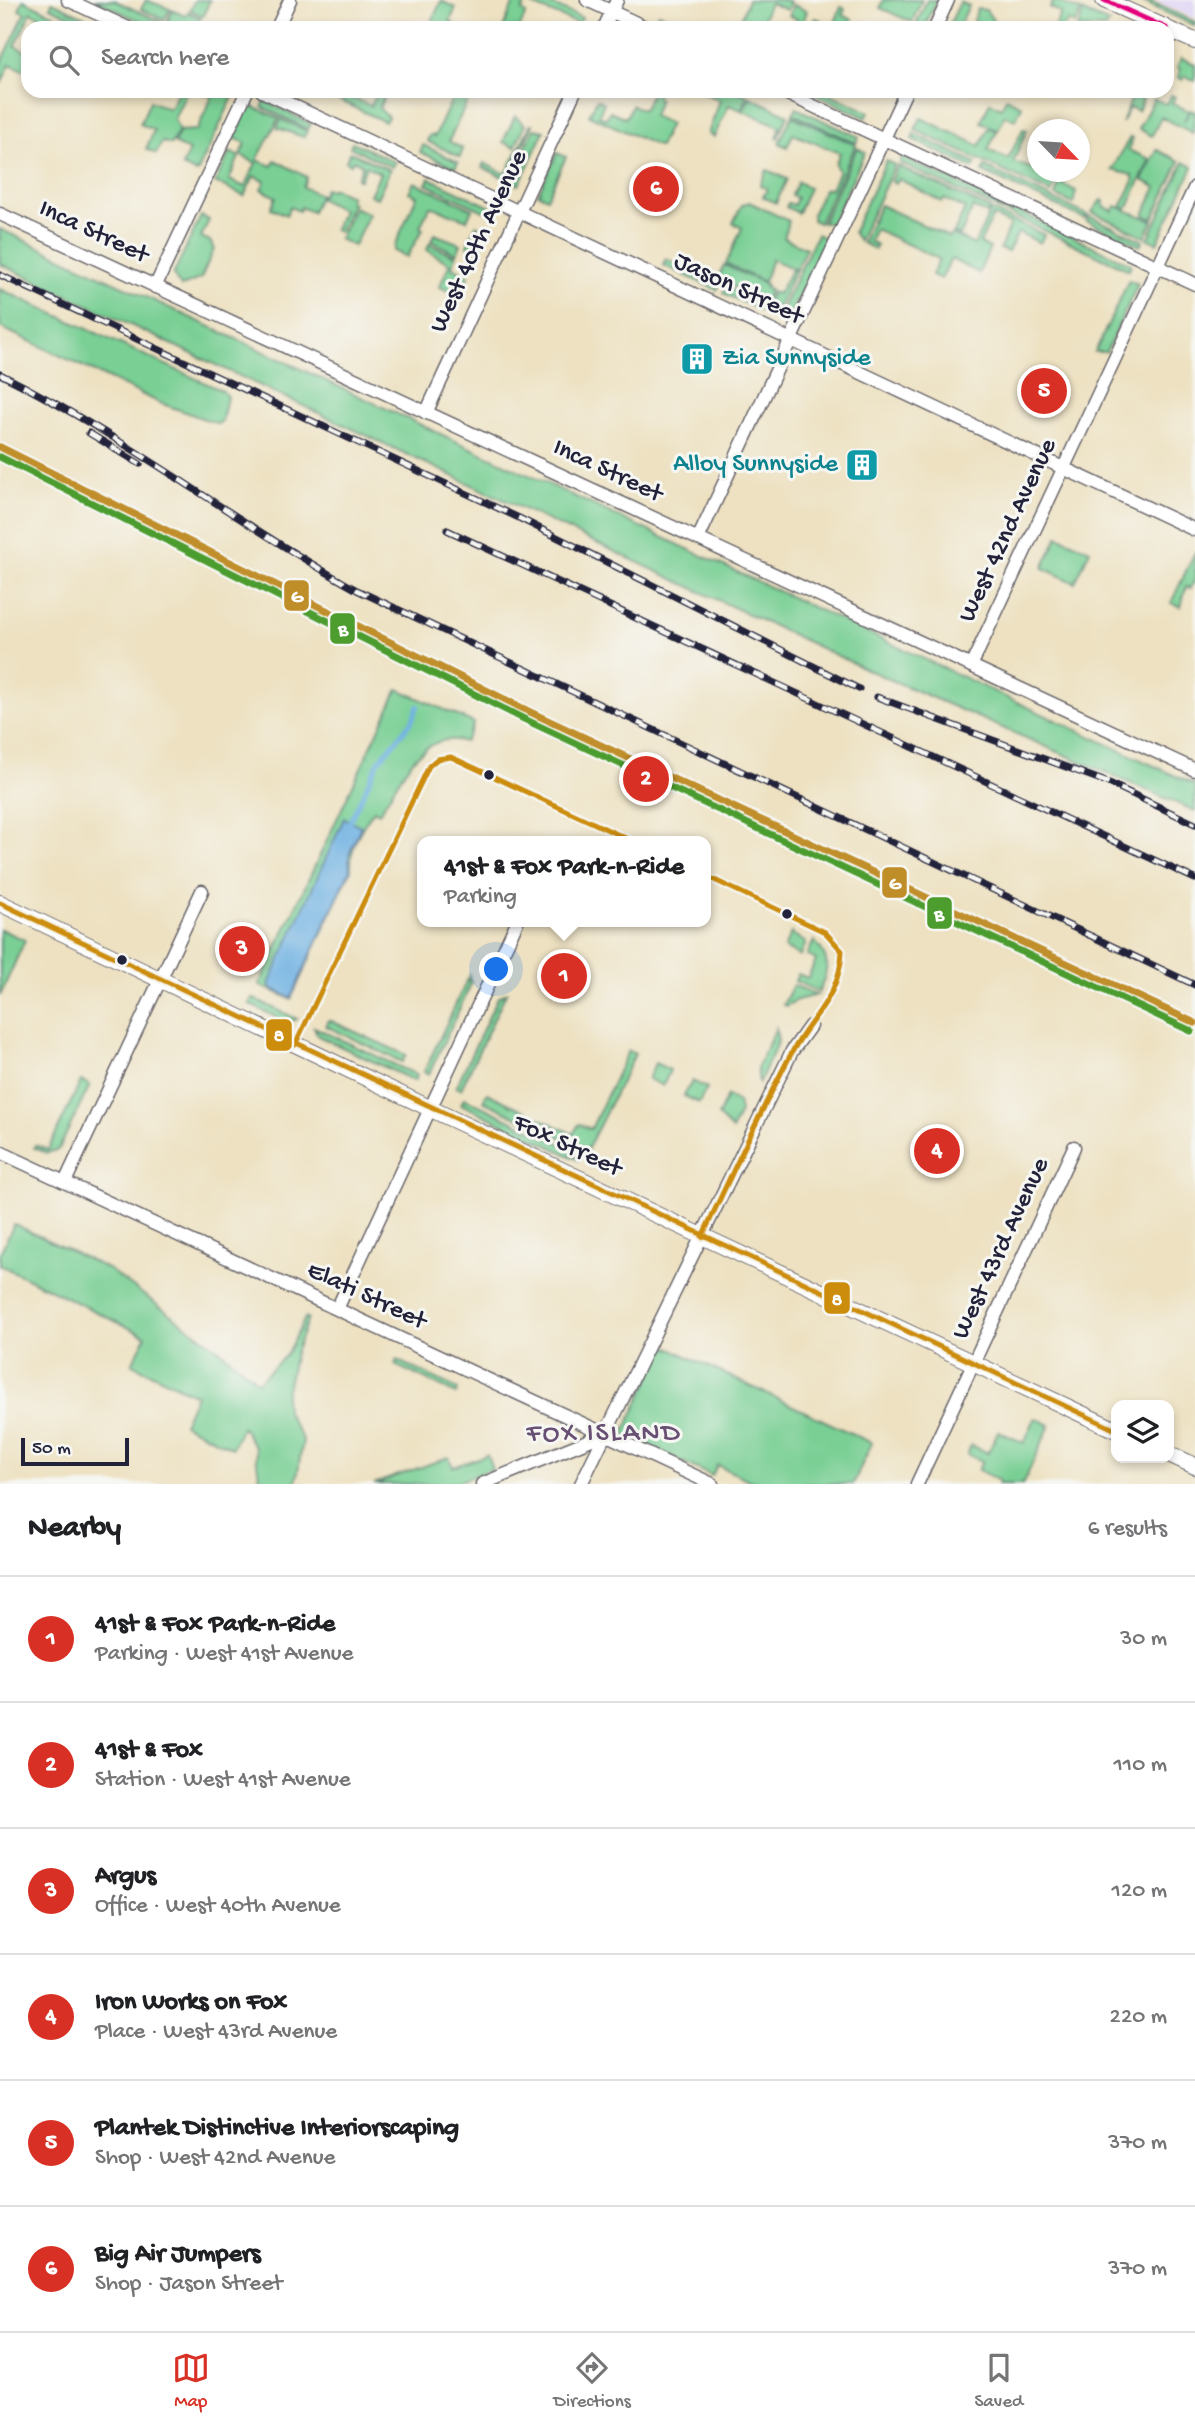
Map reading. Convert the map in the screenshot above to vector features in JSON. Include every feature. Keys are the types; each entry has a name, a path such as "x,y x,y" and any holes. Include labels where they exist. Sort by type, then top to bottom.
{"street":[{"path":"68,0 113,21"},
{"path":"280,21 290,0"},
{"path":"587,0 614,6 636,21"},
{"path":"939,21 948,0"},
{"path":"1104,0 1150,21"},
{"path":"1174,32 1195,41"},
{"path":"155,287 244,98"},
{"name":"Jason Street","path":"277,98 1195,530"},
{"name":"West 40th Avenue","path":"426,413 572,98"},
{"path":"797,98 1195,284"},
{"path":"698,539 903,98"},
{"name":"West 42nd Avenue","path":"971,666 1195,187"},
{"name":"Inca Street","path":"0,215 1195,770"},
{"path":"65,1182 202,891"},
{"name":"Fox Street","path":"0,903 160,978 173,988 1111,1428"},
{"path":"337,1309 515,927"},
{"path":"580,1484 792,1051 810,1026"},
{"name":"West 43rd Avenue","path":"917,1484 1074,1147"},
{"name":"Elati Street","path":"0,1152 712,1484"},
{"path":"482,1484 604,1434"},
{"path":"1174,1456 1195,1466"}],"shaded area":[{"path":"1154,0 1195,0 1195,19"}],"green space":[{"path":"23,0 55,15 50,21 31,12 27,21 21,21 25,13 19,10"},
{"path":"95,0 114,0 159,21 140,21"},
{"path":"146,0 170,9 164,20 141,9"},
{"path":"195,0 210,0 203,16 190,10"},
{"path":"515,0 527,0 522,11 526,14 522,21 506,21"},
{"path":"534,0 542,0 582,18 580,21 572,21 532,5"},
{"path":"748,0 790,2 787,10 770,3 762,21 740,21"},
{"path":"883,0 922,0 912,21 880,8"},
{"path":"927,0 937,0 927,21 917,21"},
{"path":"1054,0 1081,11 1076,21 1057,21 1061,13 1050,8"},
{"path":"1139,0 1148,0 1195,22 1195,26"},
{"path":"441,1 456,8 450,21 432,21"},
{"path":"52,2 93,21 80,21 50,7"},
{"path":"960,2 969,6 962,21 951,21"},
{"path":"793,5 807,11 803,21 797,21 789,15"},
{"path":"841,7 845,9 843,15 853,20 852,21 836,21"},
{"path":"977,9 986,10 993,20 992,21 974,21"},
{"path":"172,10 185,16 188,12 201,18 200,21 167,21"},
{"path":"1083,12 1104,21 1080,21"},
{"path":"658,13 675,21 657,21 655,20"},
{"path":"21,21 21,33 15,46 21,49 21,69 10,64 2,82 0,66"},
{"path":"1181,58 1195,64 1195,81 1185,76 1183,80 1179,78 1180,69 1177,67"},
{"path":"1174,96 1175,97 1172,103 1189,111 1184,121 1190,110 1195,112 1193,133 1161,117 1152,136 1138,129 1154,99 1167,104 1170,98"},
{"path":"175,98 184,98 174,119 179,130 171,144 162,142 156,154 146,149 154,130 140,124 150,101 170,109"},
{"path":"212,98 233,98 197,173 182,166 189,151 174,143 180,131 197,130"},
{"path":"335,98 352,98 371,106 375,98 384,98 379,108 388,117 385,122"},
{"path":"453,98 469,98 449,141 463,149 460,157 427,141 430,135 435,136"},
{"path":"649,98 659,99 653,116 670,124 659,147 589,115 597,99 604,103 599,115 606,119 610,111 626,118 632,105 643,110"},
{"path":"715,98 747,98 741,110 729,105 714,137 708,134 720,100"},
{"path":"750,98 752,98 788,115 777,139 780,126 743,111"},
{"path":"824,98 839,98 869,112 866,118"},
{"path":"1006,98 1022,106 1015,120 1005,115 998,130 981,122 990,102 1001,108"},
{"path":"1131,98 1143,100 1138,111 1129,107 1122,123"},
{"path":"265,101 311,124 308,129 262,107"},
{"path":"249,105 279,118 257,160 272,166 275,160 307,177 303,187 320,195 312,212 301,207 299,211 290,207 286,215 271,208 276,197 261,189 265,181 254,176 244,196 215,182 230,152 239,157 229,180 245,187 256,163 240,155 246,143 234,138"},
{"path":"796,108 859,137 856,143 793,114"},
{"path":"515,116 525,125 515,147 503,142"},
{"path":"792,116 856,145 819,223 812,220 812,215 824,189 831,188 839,171 835,165 840,153 793,134 787,147 779,143"},
{"path":"921,118 980,146 989,127 997,131 988,150 1008,159 1023,129 1027,130 1013,162 1027,167 1027,182 915,130"},
{"path":"281,119 307,131 304,137 277,128"},
{"path":"531,124 507,179 482,167 484,163 506,174"},
{"path":"534,129 544,131 519,185 510,181"},
{"path":"914,134 976,163 973,168 912,139"},
{"path":"1130,137 1133,138 1128,150 1150,159 1127,209 1121,207 1134,181 1132,175 1112,170"},
{"path":"352,142 395,162 392,167 350,147"},
{"path":"423,145 458,162 455,168 420,152"},
{"path":"857,148 865,152 832,223 822,223"},
{"path":"1157,150 1180,161 1153,219 1144,215 1156,187 1142,180"},
{"path":"350,152 390,170 377,198 370,195 380,173 366,166 360,180 357,178 363,165 353,160 351,164 346,161"},
{"path":"557,153 566,157 547,198 538,194"},
{"path":"902,157 1131,264 1129,270 900,163"},
{"path":"886,161 895,165 859,241 853,232"},
{"path":"1184,162 1193,167 1157,243 1148,239"},
{"path":"898,166 990,209 987,214 973,207 960,236 954,233 965,209 944,199 942,202 899,179 896,183 891,181"},
{"path":"985,167 1087,215 1085,219 983,172"},
{"path":"767,170 787,179 776,203 763,197 767,189 760,185"},
{"path":"429,178 493,208 490,214 426,184"},
{"path":"414,182 472,209 467,220 430,206 420,227 423,229 407,257 394,251 417,196 409,192"},
{"path":"798,182 809,188 798,213 786,207 788,203 794,205 797,198 792,195"},
{"path":"1027,182 1056,182 1051,193"},
{"path":"1060,183 1076,191 1073,204 1055,195"},
{"path":"325,188 333,188 351,196 349,201 353,203 339,232 334,230 343,210 320,199"},
{"path":"1101,200 1104,201 1103,206 1113,211 1116,206 1153,221 1145,237 1092,212"},
{"path":"749,202 789,221 784,238 806,248 796,270 772,259 764,282 726,264 742,228 733,223 742,205"},
{"path":"880,205 949,237 952,234 974,245 991,210 1044,235 1040,243 1018,232 1008,252 1000,249 1010,224 993,216 980,243 990,248 979,273 951,259 941,279 932,275 939,259 875,229 869,241 877,245 875,249 862,243"},
{"path":"354,207 369,214 354,246 339,239"},
{"path":"201,216 209,220 201,237 210,241 214,249 201,278 181,287 173,275"},
{"path":"1089,216 1143,241 1140,246 1087,221"},
{"path":"476,225 489,231 479,251 467,245"},
{"path":"0,229 1195,785 1195,811 859,666 0,264"},
{"path":"434,234 461,244 457,254 431,241"},
{"path":"817,234 826,239 791,313 782,309"},
{"path":"429,244 456,256 452,267 469,275 460,295 439,287 450,264 427,250"},
{"path":"666,259 720,284 717,290 663,265"},
{"path":"724,265 766,284 765,288 770,290 765,301 717,279"},
{"path":"792,269 795,271 778,308 767,302 772,292 778,294"},
{"path":"1129,280 1138,284 1106,352 1095,352"},
{"path":"726,287 777,311 774,317 723,293"},
{"path":"0,289 223,391 227,397 222,421 218,424 160,403 0,327"},
{"path":"1058,536 1090,550 1075,583 1043,568"},
{"path":"1195,552 1195,579 1191,588 1186,587 1181,607 1171,603"},
{"path":"398,689 474,723 465,742 449,740 435,743 423,751 412,761 379,813 374,810 369,817 354,845 351,870 291,999 259,985"},
{"path":"0,929 25,940 0,996"},
{"path":"791,933 806,943 800,956 784,948"},
{"path":"814,941 824,953 827,965 819,992 795,981 798,974 808,978 816,960 807,955"},
{"path":"469,976 471,984 429,1074 424,1072"},
{"path":"793,985 817,995 783,1005"},
{"path":"506,993 461,1089 456,1087 498,997"},
{"path":"252,998 297,1019 288,1023 249,1004"},
{"path":"329,1020 406,1055 402,1062 326,1026"},
{"path":"314,1027 417,1075 415,1081 318,1036"},
{"path":"776,1028 778,1042 759,1083 757,1068"},
{"path":"628,1051 635,1054 587,1150 483,1101 487,1093 573,1134 579,1124 591,1129"},
{"path":"655,1063 670,1070 663,1086 648,1079"},
{"path":"81,1081 90,1085 59,1149 47,1153 34,1148 35,1145 48,1150"},
{"path":"692,1081 707,1088 699,1103 684,1096"},
{"path":"727,1096 738,1102 740,1112 732,1130 718,1116"},
{"path":"464,1098 570,1148 579,1160 461,1104"},
{"path":"14,1224 108,1269 221,1351 258,1382 286,1355 305,1318 308,1319 295,1353 285,1398 286,1411 303,1440 296,1484 260,1484 255,1447 242,1427 232,1448 183,1424 196,1395 132,1364 146,1336 0,1265 0,1253"},
{"path":"665,1346 872,1443 853,1484 757,1484 717,1465 712,1476 623,1434"},
{"path":"397,1360 458,1389 456,1394 395,1365"},
{"path":"1035,1418 1050,1425 1023,1484 998,1484 999,1480 978,1470 982,1461 967,1454 971,1445 988,1453 998,1431 1024,1443"},
{"path":"487,1455 492,1469 452,1484 374,1484 449,1457 453,1467"}],"water":[{"path":"344,818 361,826 349,855 350,870 291,998 272,989 269,984"}],"waterway":[{"path":"348,825 379,761 412,721 418,706"}],"railway":[{"path":"0,275 519,518 859,689"},
{"path":"0,374 91,424 357,590 1195,985"},
{"path":"89,433 140,464"},
{"path":"447,530 1195,879"},
{"path":"877,697 1109,783 1195,824"}],"transit line":[{"path":"1104,0 1150,21"},
{"name":"G","path":"0,447 528,711 1195,1023"},
{"name":"B","path":"0,457 524,719 1191,1031"},
{"name":"8","path":"295,1045 429,766 437,759 451,757 621,836"},
{"name":"8","path":"702,1237 791,1054 836,982 842,951 825,932 711,878"},
{"name":"8","path":"0,903 1111,1428"}],"place":[{"name":"Big Air Jumpers","path":"656,189"},
{"name":"Zia Sunnyside","path":"697,359"},
{"name":"Plantek Distinctive Interiorscaping","path":"1044,391"},
{"name":"Alloy Sunnyside","path":"862,465"},
{"name":"41st & Fox","path":"646,779"},
{"name":"Argus","path":"242,949"},
{"name":"41st & Fox Park-n-Ride","path":"564,976"},
{"name":"Iron Works on Fox","path":"937,1151"}],"district":[{"name":"FOX ISLAND","path":"604,1434"}]}
